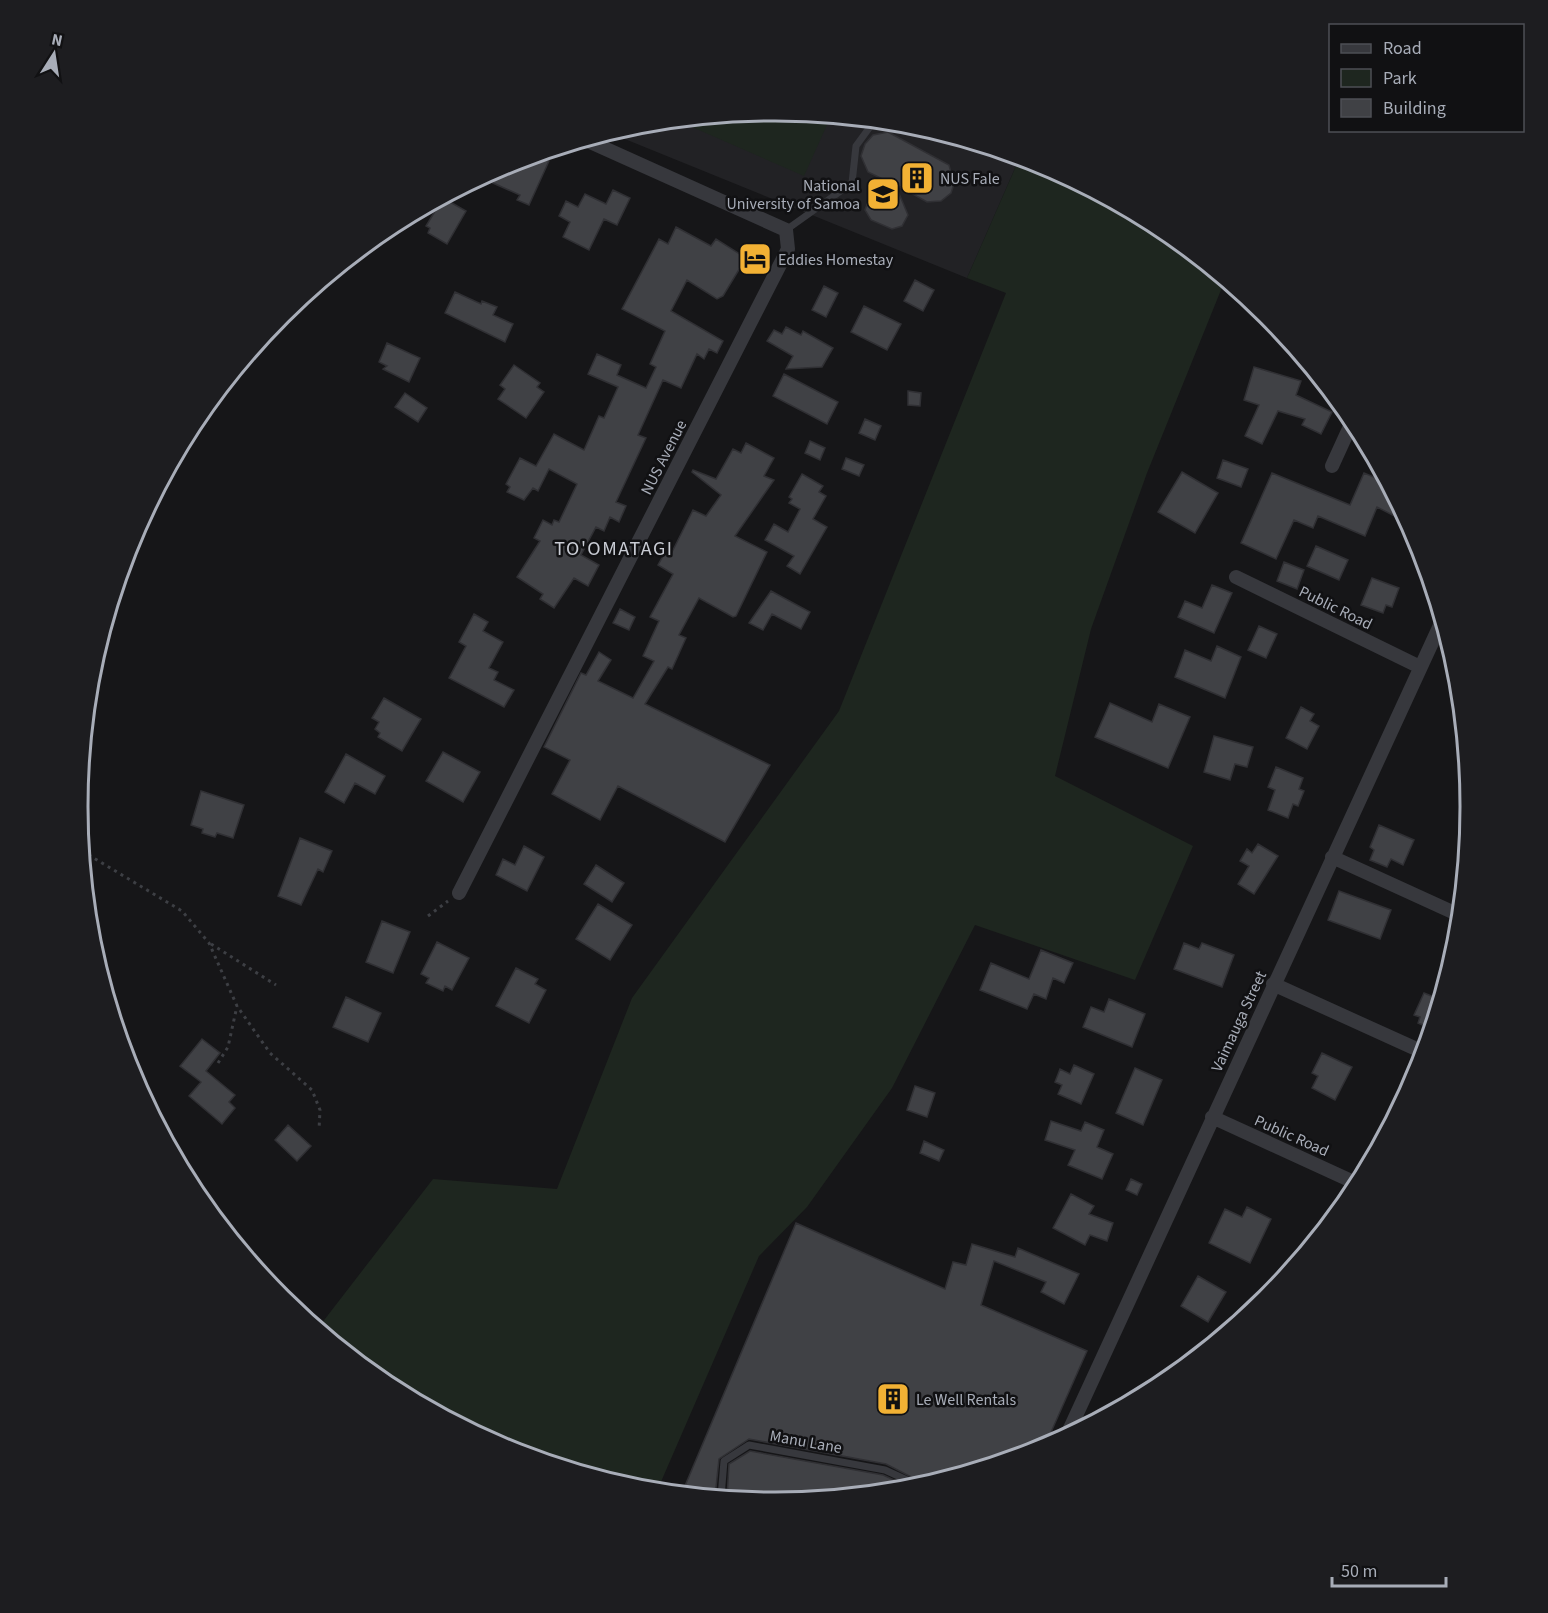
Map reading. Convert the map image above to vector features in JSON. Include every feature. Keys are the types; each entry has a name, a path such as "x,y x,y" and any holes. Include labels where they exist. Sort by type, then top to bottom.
{"street":[{"path":"596,144 786,230"},
{"name":"NUS Avenue","path":"459,893 788,249 786,230"},
{"path":"1332,466 1348,432"},
{"name":"Public Road","path":"1236,577 1420,667"},
{"name":"Vaimauga Street","path":"1072,1423 1437,632"},
{"path":"1332,857 1451,911"},
{"path":"1273,984 1415,1048"},
{"name":"Public Road","path":"1212,1117 1349,1180"}],"lane":[{"path":"786,230 852,183 856,146 869,128"},
{"name":"Manu Lane","path":"722,1490 724,1461 749,1445 885,1470 906,1479"}],"path":[{"path":"90,856 182,911 209,943 237,1006 270,1053 312,1090 320,1110 319,1130"},
{"path":"428,916 459,893"},
{"path":"209,943 276,985"},
{"path":"218,1063 228,1047 237,1006"}],"shaded area":[{"name":"National University of Samoa","path":"729,122 819,122 908,134 951,144 1016,165 967,278 622,138"}],"green space":[{"path":"729,122 828,123 804,176 691,126"},
{"path":"1016,165 1077,192 1117,213 1155,237 1222,288 1147,473 1091,629 1055,776 1193,846 1135,980 975,925 892,1088 807,1207 759,1256 661,1482 597,1469 554,1456 512,1440 431,1400 393,1376 322,1322 433,1179 557,1189 632,998 839,711 1006,293 967,278"}],"building":[{"name":"NUS Fale","path":"888,132 949,165 954,184 951,193 941,201 927,202 895,184 908,215 902,226 892,229 871,220 865,210 869,199 895,185 868,172 861,156 865,144 873,135"},
{"path":"546,160 549,161 529,205 517,200 520,195 493,183 512,173"},
{"path":"613,190 630,198 617,225 604,219 589,250 563,237 570,222 559,216 566,201 578,207 585,194 606,204"},
{"path":"451,203 466,211 447,244 428,233 430,228 426,226 435,211"},
{"path":"676,227 711,246 716,239 743,256 740,268 723,296 717,299 687,280 671,311 723,341 717,353 709,349 704,359 697,354 681,388 663,380 638,435 646,438 616,502 626,506 619,522 610,517 604,531 596,527 581,555 599,565 588,586 574,578 554,608 540,599 543,594 517,577 540,541 534,538 543,520 552,525 554,520 559,522 577,484 549,469 538,491 533,488 524,500 507,492 510,487 506,484 520,458 536,466 554,434 584,450 599,416 604,418 618,387 588,374 597,354 621,365 617,375 646,388 656,367 650,364 665,331 622,309 659,239 668,244"},
{"path":"915,280 934,290 923,311 904,301"},
{"path":"824,286 838,293 826,317 812,310"},
{"path":"455,292 481,304 482,301 497,307 493,315 513,324 505,342 445,313"},
{"path":"864,306 901,324 887,350 851,332"},
{"path":"786,327 801,335 803,331 833,348 822,367 786,369 793,356 767,341 774,330 782,334"},
{"path":"387,343 420,358 409,382 383,369 387,366 379,362"},
{"path":"514,365 540,383 537,387 544,392 526,418 498,399 505,389 500,385"},
{"path":"1254,367 1301,381 1296,395 1332,412 1321,434 1302,425 1305,419 1278,411 1262,444 1245,436 1259,405 1244,400"},
{"path":"784,374 838,402 827,424 773,396"},
{"path":"908,391 921,393 920,406 908,405"},
{"path":"405,393 427,408 418,422 395,407"},
{"path":"865,419 881,426 875,440 859,433"},
{"path":"810,441 825,448 820,460 805,453"},
{"path":"746,443 774,458 764,476 774,480 735,536 767,552 736,616 733,617 699,598 679,635 686,638 672,669 668,667 645,704 770,765 725,842 618,786 600,820 552,794 570,760 544,747 581,673 586,675 599,652 611,660 598,681 633,698 654,661 643,656 659,621 650,617 673,574 658,565 667,549 672,552 693,510 706,516 721,495 692,472 693,470 716,479 733,449 741,453"},
{"path":"846,458 864,465 859,476 842,469"},
{"path":"1223,460 1248,469 1241,487 1217,478"},
{"path":"1182,472 1218,493 1195,533 1158,512"},
{"path":"1272,473 1350,505 1364,473 1375,478 1395,516 1377,507 1365,536 1318,516 1313,528 1294,520 1276,559 1241,543"},
{"path":"802,474 823,486 819,492 826,496 813,519 827,527 800,574 787,566 794,556 765,540 774,524 788,532 800,509 789,503 792,499 789,497"},
{"path":"1316,546 1348,560 1339,580 1307,566"},
{"path":"1284,562 1304,570 1297,589 1277,581"},
{"path":"1372,578 1399,588 1392,607 1386,605 1383,613 1361,605"},
{"path":"1212,585 1232,593 1214,633 1178,617 1185,601 1202,608"},
{"path":"771,591 810,612 801,629 772,614 763,630 749,623"},
{"path":"620,609 635,617 629,630 613,623"},
{"path":"474,614 488,622 483,631 503,642 489,668 498,672 494,680 514,690 504,707 449,678 466,646 459,642"},
{"path":"1259,626 1277,634 1266,658 1248,650"},
{"path":"1217,646 1241,657 1225,698 1175,677 1185,650 1211,661"},
{"path":"384,698 421,719 402,751 378,737 380,733 375,729 379,722 372,718"},
{"path":"1110,703 1152,722 1159,704 1190,717 1168,768 1095,737"},
{"path":"1301,707 1314,714 1310,721 1319,726 1307,749 1286,738"},
{"path":"1214,736 1253,747 1247,767 1235,764 1230,780 1204,772"},
{"path":"443,752 480,772 463,802 426,781"},
{"path":"346,754 385,776 375,794 355,783 344,803 325,792"},
{"path":"1276,767 1303,778 1299,789 1304,791 1298,806 1293,804 1288,818 1268,810 1275,790 1268,787"},
{"path":"201,791 244,805 233,838 217,833 215,837 202,833 203,829 191,825"},
{"path":"1379,825 1414,840 1403,865 1391,859 1387,867 1370,860 1374,850 1370,847"},
{"path":"300,838 332,851 323,872 318,869 301,905 278,896"},
{"path":"1258,844 1278,856 1254,894 1238,884 1249,866 1240,861 1247,849 1252,853"},
{"path":"524,846 544,857 527,891 496,875 503,859 515,865"},
{"path":"596,865 624,883 612,902 584,884"},
{"path":"1339,891 1391,910 1380,939 1328,920"},
{"path":"598,904 632,925 610,960 576,939"},
{"path":"382,921 410,932 393,973 366,962"},
{"path":"437,942 469,958 452,990 445,986 443,991 426,983 429,978 421,974"},
{"path":"1184,943 1199,949 1202,943 1234,955 1222,987 1174,969"},
{"path":"1041,950 1073,963 1064,983 1053,978 1046,999 1034,994 1027,1009 980,990 991,963 1029,979"},
{"path":"516,968 538,979 535,984 546,990 529,1023 496,1006"},
{"path":"1424,993 1432,996 1424,1025 1418,1023 1420,1017 1414,1015"},
{"path":"346,997 381,1013 368,1042 333,1027"},
{"path":"1109,999 1145,1014 1132,1047 1083,1027 1091,1007 1104,1012"},
{"path":"202,1039 220,1053 206,1071 235,1095 229,1102 235,1108 222,1124 189,1096 201,1082 180,1066"},
{"path":"1322,1053 1352,1067 1335,1100 1312,1088 1318,1076 1312,1073"},
{"path":"1074,1065 1094,1074 1081,1104 1058,1094 1062,1085 1055,1082 1060,1069 1070,1074"},
{"path":"1135,1068 1162,1080 1143,1125 1116,1113"},
{"path":"915,1086 935,1093 927,1117 907,1110"},
{"path":"1051,1121 1081,1131 1085,1122 1104,1130 1097,1147 1113,1154 1102,1179 1068,1165 1075,1150 1045,1140"},
{"path":"288,1125 311,1146 297,1161 275,1140"},
{"path":"924,1141 944,1150 939,1161 920,1153"},
{"path":"1131,1179 1142,1184 1137,1195 1126,1190"},
{"path":"1071,1194 1094,1206 1089,1214 1113,1223 1107,1241 1090,1235 1085,1245 1053,1228"},
{"path":"1247,1207 1271,1219 1250,1263 1209,1243 1225,1209 1242,1217"},
{"name":"Le Well Rentals","path":"796,1223 945,1289 953,1262 966,1265 972,1244 1015,1257 1018,1248 1079,1274 1064,1304 1041,1292 1046,1282 994,1261 981,1305 1087,1351 1051,1433 994,1456 913,1478 886,1464 749,1439 719,1459 716,1489 685,1486"},
{"path":"1198,1276 1226,1292 1208,1322 1181,1306"},
{"path":"750,1451 883,1475 896,1481 819,1491 729,1491 729,1464"}],"place":[{"name":"NUS Fale","path":"917,178"},
{"name":"National University of Samoa","path":"883,194"},
{"name":"Eddies Homestay","path":"755,259"},
{"name":"Le Well Rentals","path":"893,1399"}],"district":[{"name":"TO'OMATAGI","path":"614,548"}]}
